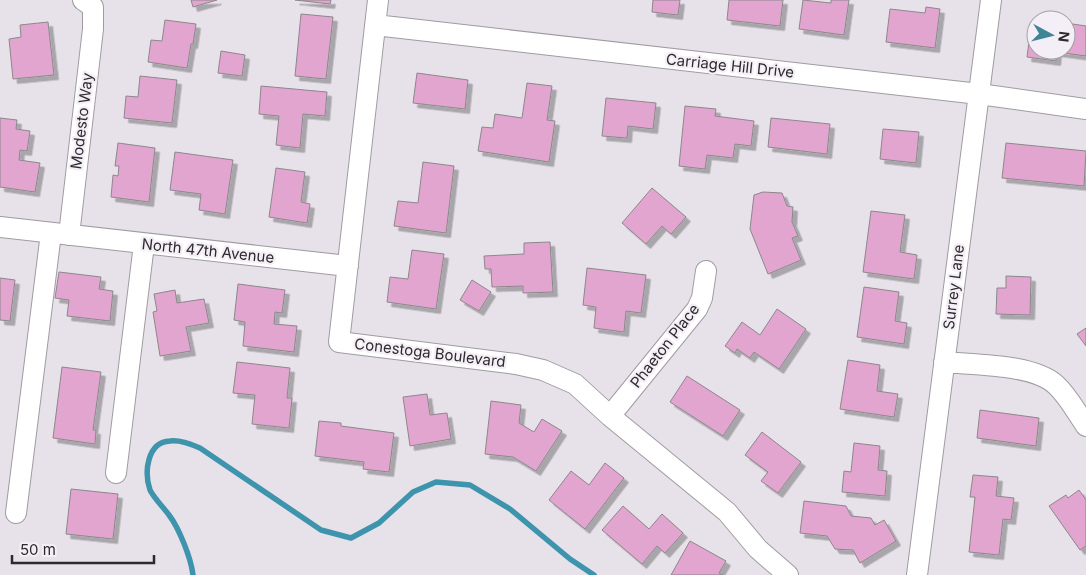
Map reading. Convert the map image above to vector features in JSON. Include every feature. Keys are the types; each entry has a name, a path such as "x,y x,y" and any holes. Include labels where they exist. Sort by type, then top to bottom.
{"street":[{"name":"Conestoga Boulevard","path":"378,0 339,342 516,364 542,370 575,384 610,416 727,512 758,549 788,575"},
{"name":"Surrey Lane","path":"917,575 991,0"},
{"name":"Modesto Way","path":"16,513 93,30 88,3"},
{"name":"Carriage Hill Drive","path":"374,25 979,94 1086,109"},
{"name":"North 47th Avenue","path":"0,227 348,266"},
{"path":"116,473 144,244"},
{"name":"Phaeton Place","path":"610,416 697,309 702,298 706,271"},
{"path":"944,362 1020,370 1038,374 1057,386 1086,426"}],"building":[{"path":"191,0 217,0 193,7"},
{"path":"295,0 331,0 330,4"},
{"path":"653,0 680,0 678,15 652,12"},
{"path":"729,0 783,0 780,26 727,20"},
{"path":"803,0 831,3 831,0 849,0 844,35 799,29"},
{"path":"926,7 940,9 935,48 886,42 890,9 925,13"},
{"path":"301,14 333,17 326,79 295,76"},
{"path":"165,20 196,24 187,68 148,62 151,40 162,41"},
{"path":"48,22 54,75 13,79 9,39 21,37 20,25"},
{"path":"1076,24 1086,26 1086,56 1076,55"},
{"path":"221,51 245,55 242,76 218,73"},
{"path":"417,73 468,80 465,109 413,103"},
{"path":"140,76 177,80 172,123 124,118 126,96 138,97"},
{"path":"527,83 552,86 547,120 555,121 549,162 478,151 482,127 493,128 495,114 522,118"},
{"path":"261,86 327,92 325,116 303,114 300,148 276,145 279,116 259,114"},
{"path":"606,98 656,103 653,129 628,126 627,138 602,136"},
{"path":"685,106 716,109 715,116 754,121 751,146 735,144 733,158 707,155 705,169 679,166"},
{"path":"0,118 17,120 16,129 30,131 27,151 20,150 19,160 40,163 35,192 0,187"},
{"path":"771,118 830,124 827,154 768,147"},
{"path":"883,129 919,132 916,163 880,159"},
{"path":"118,143 155,148 149,202 111,197 113,175 118,176 119,166 115,166"},
{"path":"1006,143 1086,151 1084,186 1002,178"},
{"path":"175,152 233,160 225,214 199,210 201,194 170,190"},
{"path":"423,162 454,166 446,233 394,226 398,201 418,203"},
{"path":"276,168 305,172 301,202 310,204 307,223 269,217"},
{"path":"652,188 686,217 671,234 662,226 646,244 622,223"},
{"path":"763,192 782,193 787,206 793,207 792,222 798,236 792,238 801,260 768,274 750,229 754,195"},
{"path":"871,211 905,215 900,252 917,255 914,279 863,272"},
{"path":"550,242 553,292 523,293 523,286 492,287 491,269 485,269 484,256 524,254 524,243"},
{"path":"412,250 444,254 436,309 387,302 390,277 408,279"},
{"path":"587,268 646,275 641,313 626,311 624,332 594,328 596,307 583,305"},
{"path":"59,272 101,277 99,289 113,291 110,321 67,316 69,300 55,298"},
{"path":"1006,276 1031,277 1030,315 996,314 997,288 1006,288"},
{"path":"0,278 15,280 10,321 0,320"},
{"path":"472,280 491,292 479,311 460,300"},
{"path":"238,284 285,290 282,313 275,312 274,324 297,326 294,352 243,346 245,322 234,320"},
{"path":"864,287 899,292 895,321 907,323 904,344 857,337"},
{"path":"175,290 177,303 204,299 209,323 186,327 191,351 160,356 153,312 157,311 154,294"},
{"path":"777,309 806,329 779,369 754,352 750,358 737,349 735,353 725,346 742,322 760,335"},
{"path":"1086,328 1086,346 1077,334"},
{"path":"848,360 880,365 877,391 898,394 894,417 840,409"},
{"path":"237,362 290,368 287,398 292,398 289,428 252,424 255,395 233,393"},
{"path":"62,367 101,372 93,430 96,430 95,444 53,438"},
{"path":"687,376 740,410 723,436 670,402"},
{"path":"427,394 430,415 447,413 451,439 410,446 403,397"},
{"path":"491,401 521,405 519,423 534,432 542,419 562,431 536,471 513,457 485,454"},
{"path":"980,410 1039,418 1036,446 977,438"},
{"path":"319,421 341,423 341,426 394,433 389,472 363,469 364,462 315,456"},
{"path":"762,432 801,462 778,493 761,481 768,472 745,455"},
{"path":"854,443 880,446 878,470 887,471 885,496 842,492 844,471 851,472"},
{"path":"605,463 624,478 585,529 549,500 571,471 589,485"},
{"path":"973,475 998,477 996,496 1014,498 1011,520 1003,519 999,555 969,552 975,497 970,497"},
{"path":"71,489 118,494 113,539 66,534"},
{"path":"1079,490 1086,500 1086,546 1080,550 1049,506 1066,495 1068,498"},
{"path":"804,501 846,506 851,516 871,518 875,525 884,520 896,541 860,563 853,550 835,549 827,536 800,533"},
{"path":"623,506 649,529 662,514 683,533 665,553 657,546 642,564 602,530"},
{"path":"690,541 726,561 719,573 723,575 671,575"}],"waterway":[{"path":"193,575 190,560 180,535 173,521 150,490 148,483 149,459 152,452 162,443 170,441 182,442 200,448 321,530 351,538 379,523 413,492 436,482 470,485 510,509 570,559 594,575"}]}
